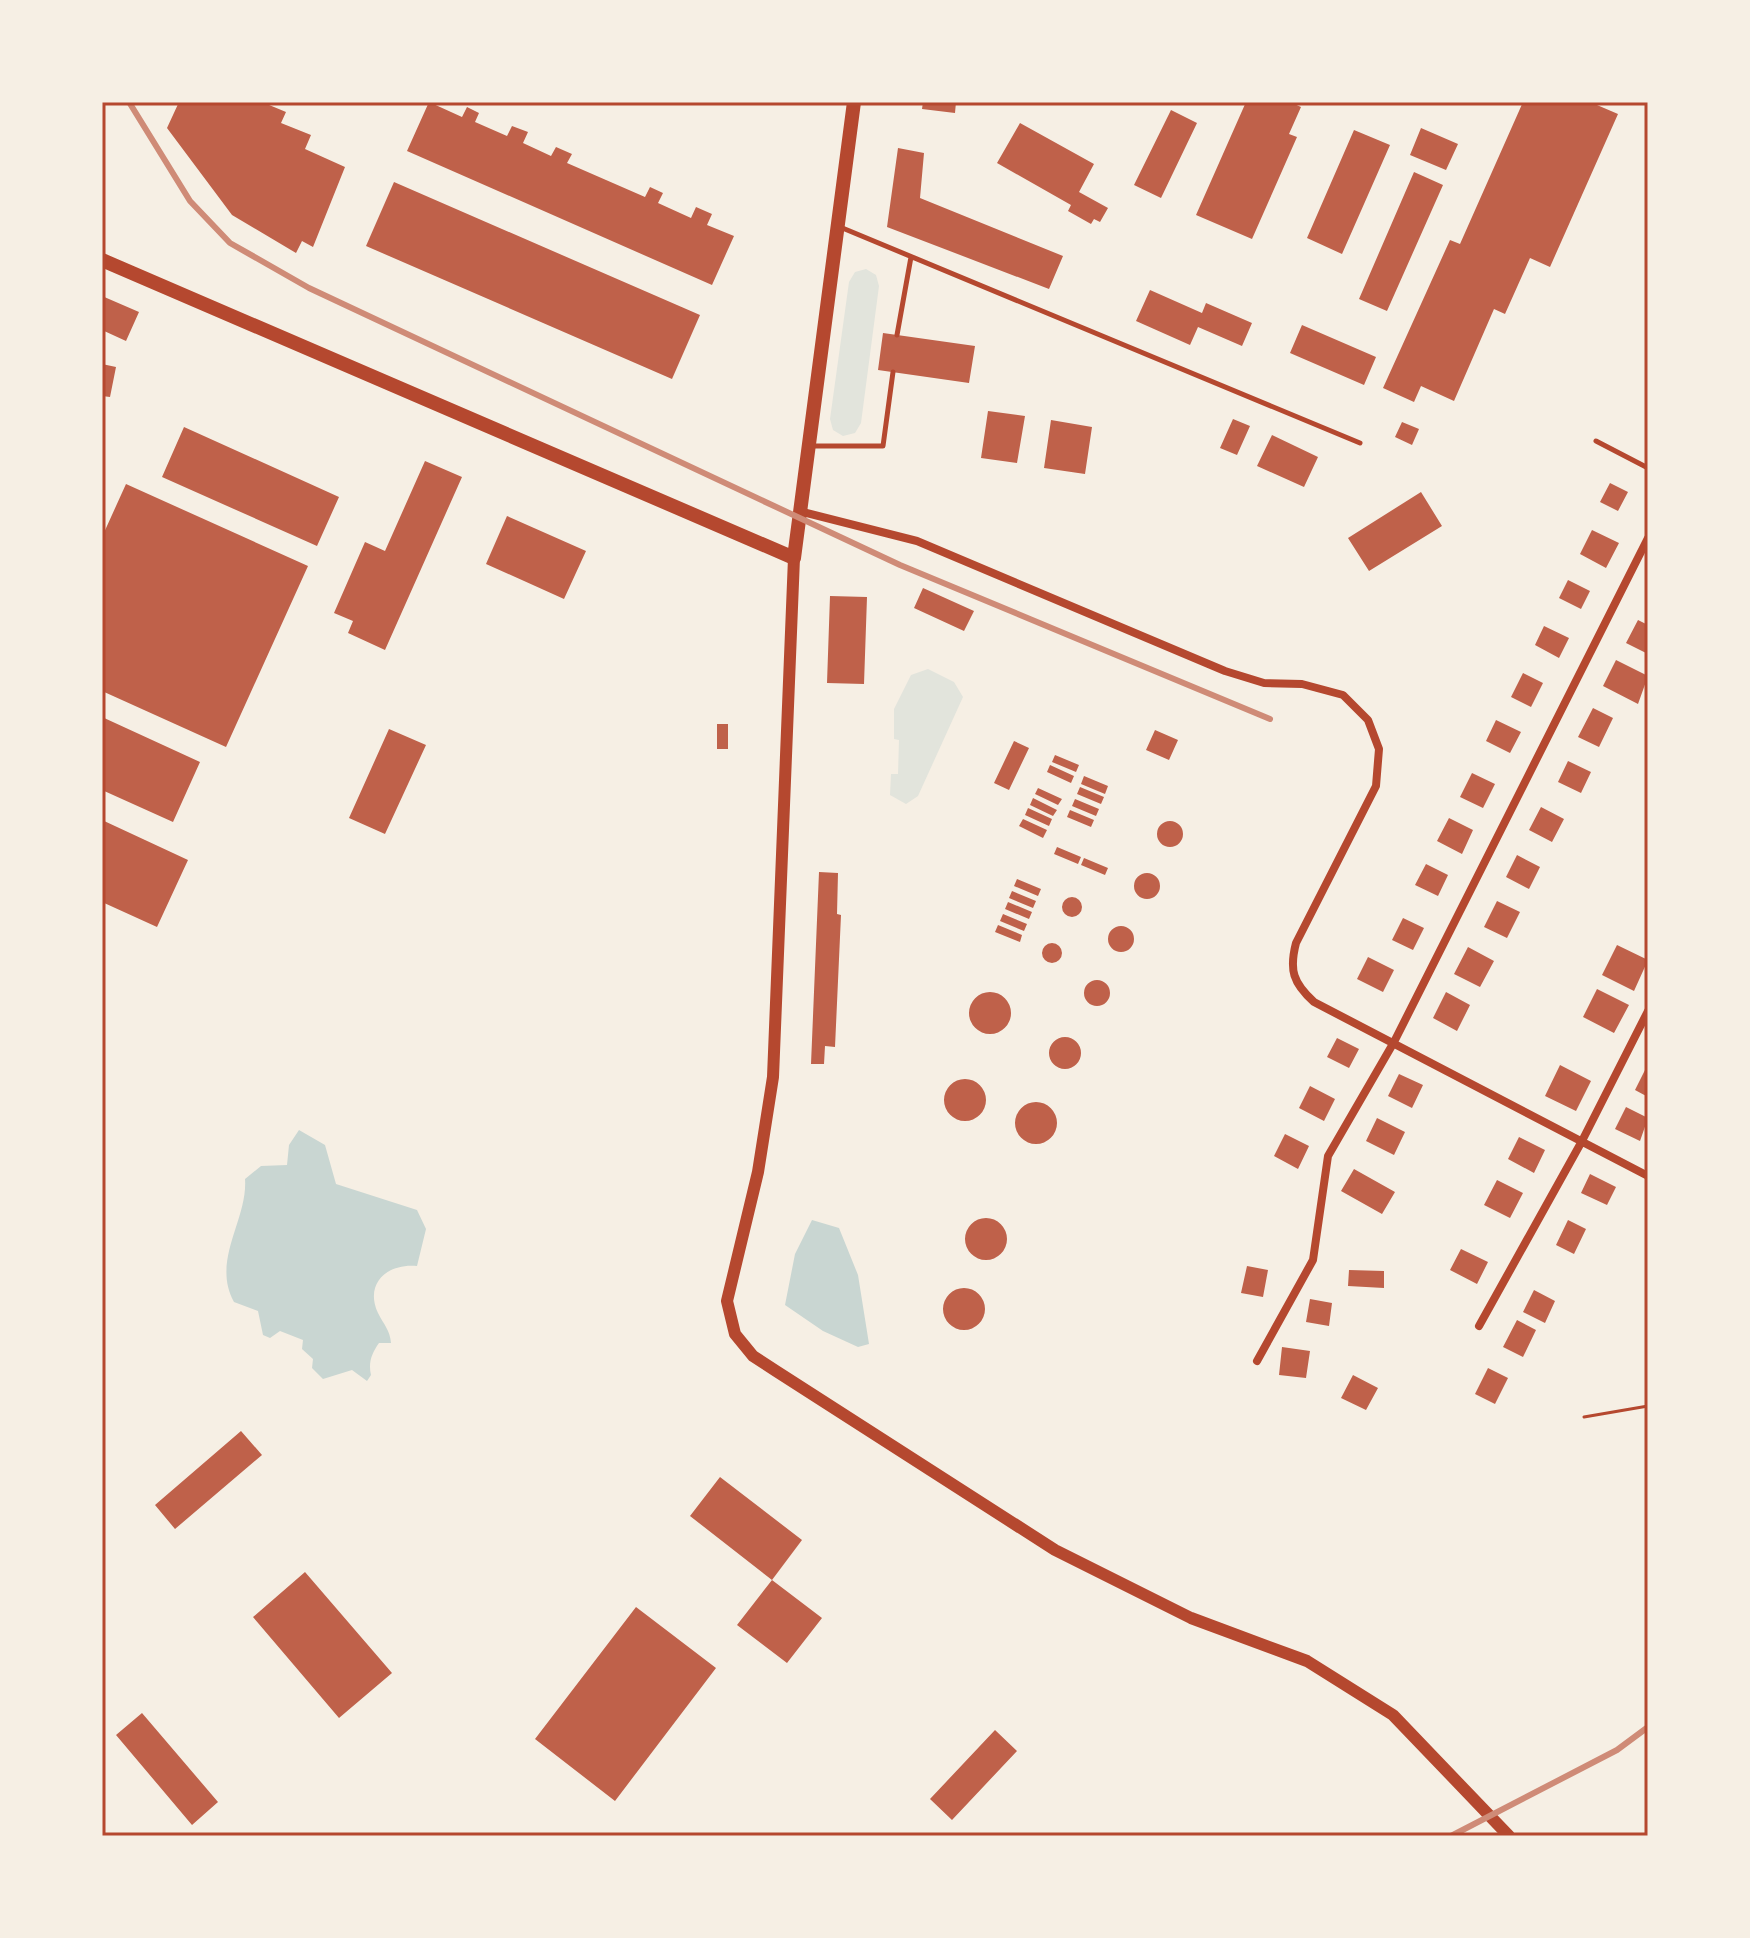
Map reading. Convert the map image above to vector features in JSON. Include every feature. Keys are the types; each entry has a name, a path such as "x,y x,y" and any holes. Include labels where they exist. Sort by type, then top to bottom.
{"main road":[{"path":"102,260 794,558 854,102"}],"street":[{"path":"799,511 917,541 1225,671 1264,683 1302,684 1343,695 1368,720 1379,749 1376,786 1296,943 1290,966 1299,989 1314,1002 1648,1176"},
{"path":"1257,1361 1313,1260 1328,1156 1394,1042 1648,538"},
{"path":"794,558 773,1077 758,1172 727,1301 735,1334 753,1356 1055,1550 1191,1618 1307,1661 1393,1715 1509,1836"},
{"path":"1479,1326 1582,1141 1648,1011"}],"lane":[{"path":"838,227 1360,443"},
{"path":"897,335 911,257"},
{"path":"808,446 883,446 893,372"},
{"path":"1596,441 1648,468"}],"path":[{"path":"1584,1417 1648,1406"}],"shaded area":[{"path":"866,269 876,275 879,286 861,423 855,433 843,436 833,430 830,419 849,282 855,272"},
{"path":"928,669 954,682 963,697 918,796 906,804 890,795 891,774 898,774 899,740 894,739 894,709 911,675"},
{"path":"299,1130 325,1145 336,1184 417,1210 426,1229 417,1266 388,1272 377,1284 374,1302 391,1343 379,1343 370,1362 371,1375 367,1381 352,1370 323,1379 312,1368 313,1359 302,1349 303,1340 280,1331 270,1338 263,1335 258,1311 234,1302 228,1286 228,1255 241,1210 245,1179 261,1166 287,1165 289,1145"},
{"path":"812,1220 839,1228 858,1275 869,1344 858,1347 823,1331 785,1305 795,1254"}],"building":[{"path":"179,102 262,102 286,112 281,123 311,135 305,149 345,167 313,247 302,241 296,253 232,215 167,128"},
{"path":"429,102 462,117 467,107 479,113 475,122 507,136 512,126 528,132 523,143 551,156 556,147 572,154 567,163 645,197 650,187 663,193 658,203 691,218 696,207 712,214 707,225 734,236 712,285 407,151"},
{"path":"923,102 956,102 955,113 922,109"},
{"path":"1246,102 1290,102 1301,107 1289,134 1297,137 1252,239 1196,215"},
{"path":"1523,102 1590,102 1618,114 1550,267 1530,258 1505,314 1494,309 1454,401 1421,386 1414,402 1383,388 1450,240 1460,244"},
{"path":"1171,110 1197,123 1161,198 1134,185"},
{"path":"1020,123 1094,164 1079,192 1108,208 1100,222 1094,219 1091,224 1068,211 1071,205 997,163"},
{"path":"1421,128 1458,144 1446,170 1410,155"},
{"path":"1354,130 1390,145 1342,254 1307,238"},
{"path":"898,148 924,153 920,198 1063,256 1049,289 887,227"},
{"path":"1414,172 1443,185 1387,311 1359,299"},
{"path":"394,182 700,315 672,379 366,246"},
{"path":"1150,290 1202,313 1206,303 1252,323 1242,346 1198,327 1190,345 1136,321"},
{"path":"102,296 139,312 126,341 102,330"},
{"path":"1302,325 1376,357 1364,385 1290,353"},
{"path":"883,333 975,346 969,383 878,370"},
{"path":"102,364 116,367 110,397 102,396"},
{"path":"988,411 1025,416 1017,463 981,458"},
{"path":"1233,419 1250,426 1237,455 1220,448"},
{"path":"1051,420 1092,427 1085,474 1044,468"},
{"path":"1402,422 1419,429 1412,445 1395,437"},
{"path":"184,427 339,497 317,546 162,477"},
{"path":"1272,435 1318,457 1304,487 1257,466"},
{"path":"425,461 462,477 385,650 348,633 353,621 334,613 365,542 385,551"},
{"path":"1610,483 1628,492 1618,511 1600,502"},
{"path":"126,484 308,566 226,747 102,691 102,537"},
{"path":"1421,492 1442,526 1369,571 1348,538"},
{"path":"507,516 586,551 564,599 486,564"},
{"path":"1592,530 1619,543 1606,568 1580,554"},
{"path":"1568,580 1590,591 1581,609 1559,598"},
{"path":"923,588 974,611 964,631 914,608"},
{"path":"830,596 867,597 864,684 827,683"},
{"path":"1638,620 1648,625 1648,654 1626,643"},
{"path":"1544,626 1569,638 1559,658 1535,645"},
{"path":"1616,660 1648,676 1638,704 1603,686"},
{"path":"1523,673 1543,683 1531,707 1511,697"},
{"path":"1593,708 1613,718 1599,747 1578,737"},
{"path":"102,717 200,762 173,822 102,790"},
{"path":"1496,720 1521,732 1510,753 1486,741"},
{"path":"717,724 728,724 728,749 717,749"},
{"path":"389,729 426,745 385,834 349,818"},
{"path":"1155,730 1178,740 1169,760 1146,750"},
{"path":"1014,741 1029,748 1009,790 994,783"},
{"path":"1055,755 1079,765 1076,772 1052,762"},
{"path":"1568,761 1591,772 1581,793 1558,782"},
{"path":"1050,765 1074,776 1071,783 1047,772"},
{"path":"1472,773 1495,784 1483,808 1460,797"},
{"path":"1084,776 1108,786 1105,794 1081,784"},
{"path":"1080,787 1104,797 1101,804 1077,794"},
{"path":"1038,788 1062,799 1058,805 1035,794"},
{"path":"1033,798 1057,810 1053,816 1030,805"},
{"path":"1075,799 1099,809 1096,816 1072,806"},
{"path":"1541,807 1564,819 1552,842 1529,830"},
{"path":"1028,808 1052,819 1049,826 1025,815"},
{"path":"1070,810 1094,820 1091,827 1067,817"},
{"path":"1449,818 1473,830 1462,854 1437,841"},
{"path":"1023,819 1047,830 1043,838 1019,826"},
{"path":"102,820 188,860 157,927 102,902"},
{"path":"1170,821 1179,825 1183,834 1179,843 1170,847 1161,843 1157,834 1161,825"},
{"path":"1057,847 1081,857 1078,864 1054,854"},
{"path":"1517,855 1540,867 1529,889 1506,877"},
{"path":"1084,858 1108,868 1105,875 1081,865"},
{"path":"1426,864 1448,875 1438,896 1415,885"},
{"path":"819,872 838,873 837,914 841,915 835,1047 825,1046 824,1064 811,1064"},
{"path":"1147,873 1156,877 1160,886 1156,895 1147,899 1138,895 1134,886 1138,877"},
{"path":"1017,879 1041,889 1038,896 1014,886"},
{"path":"1012,891 1036,901 1033,908 1009,898"},
{"path":"1068,897 1076,897 1082,907 1076,917 1068,917 1062,911 1062,903"},
{"path":"1497,901 1520,912 1507,938 1484,927"},
{"path":"1008,902 1032,912 1029,919 1005,909"},
{"path":"1003,914 1027,924 1024,931 1000,921"},
{"path":"1403,918 1424,928 1413,950 1392,940"},
{"path":"998,925 1022,935 1020,942 995,932"},
{"path":"1121,926 1130,930 1134,939 1130,948 1121,952 1112,948 1108,939 1112,930"},
{"path":"1048,943 1056,943 1062,953 1056,963 1048,963 1042,957 1042,949"},
{"path":"1617,945 1648,960 1634,991 1602,975"},
{"path":"1468,947 1494,961 1480,987 1454,974"},
{"path":"1368,957 1394,970 1383,992 1357,979"},
{"path":"1097,980 1106,984 1110,993 1106,1002 1097,1006 1088,1002 1084,993 1088,984"},
{"path":"1597,989 1629,1005 1614,1033 1583,1017"},
{"path":"990,992 1005,998 1011,1013 1005,1028 990,1034 975,1028 969,1013 975,998"},
{"path":"1446,992 1470,1005 1457,1031 1433,1018"},
{"path":"1065,1037 1076,1042 1081,1053 1076,1064 1065,1069 1054,1064 1049,1053 1054,1042"},
{"path":"1337,1038 1359,1049 1349,1068 1327,1057"},
{"path":"1648,1064 1648,1097 1635,1090"},
{"path":"1560,1065 1591,1081 1576,1111 1545,1096"},
{"path":"1399,1074 1423,1085 1412,1108 1388,1096"},
{"path":"965,1079 980,1085 986,1100 980,1115 965,1121 950,1115 944,1100 950,1085"},
{"path":"1310,1086 1335,1099 1324,1121 1299,1108"},
{"path":"1036,1102 1051,1108 1057,1123 1051,1138 1036,1144 1021,1138 1015,1123 1021,1108"},
{"path":"1626,1107 1648,1118 1640,1141 1615,1129"},
{"path":"1377,1118 1405,1132 1394,1155 1366,1141"},
{"path":"1285,1134 1309,1146 1298,1169 1274,1156"},
{"path":"1519,1137 1545,1150 1534,1173 1508,1159"},
{"path":"1354,1169 1395,1192 1382,1214 1341,1191"},
{"path":"1590,1174 1616,1187 1607,1205 1581,1193"},
{"path":"1497,1180 1523,1193 1510,1218 1484,1205"},
{"path":"986,1218 1001,1224 1007,1239 1001,1254 986,1260 971,1254 965,1239 971,1224"},
{"path":"1568,1220 1586,1229 1574,1254 1556,1245"},
{"path":"1461,1249 1488,1262 1477,1284 1450,1270"},
{"path":"1247,1266 1268,1270 1263,1297 1241,1293"},
{"path":"1349,1270 1384,1271 1384,1288 1348,1286"},
{"path":"964,1288 979,1294 985,1309 979,1324 964,1330 949,1324 943,1309 949,1294"},
{"path":"1534,1290 1555,1301 1545,1323 1523,1312"},
{"path":"1310,1299 1332,1303 1329,1326 1306,1322"},
{"path":"1517,1320 1536,1330 1523,1357 1503,1347"},
{"path":"1282,1347 1310,1351 1306,1378 1279,1375"},
{"path":"1488,1368 1508,1378 1495,1404 1475,1394"},
{"path":"1353,1375 1378,1388 1366,1410 1341,1398"},
{"path":"241,1431 262,1455 175,1529 155,1505"},
{"path":"720,1477 802,1540 772,1580 690,1516"},
{"path":"305,1572 392,1673 339,1718 253,1617"},
{"path":"772,1580 822,1618 787,1663 737,1625"},
{"path":"636,1607 716,1668 615,1801 535,1739"},
{"path":"142,1713 218,1802 192,1825 116,1735"},
{"path":"995,1730 1017,1751 952,1820 930,1799"}],"railway":[{"path":"129,102 190,201 230,243 309,288 900,565 1270,719"},
{"path":"1451,1836 1617,1750 1648,1727"}]}
